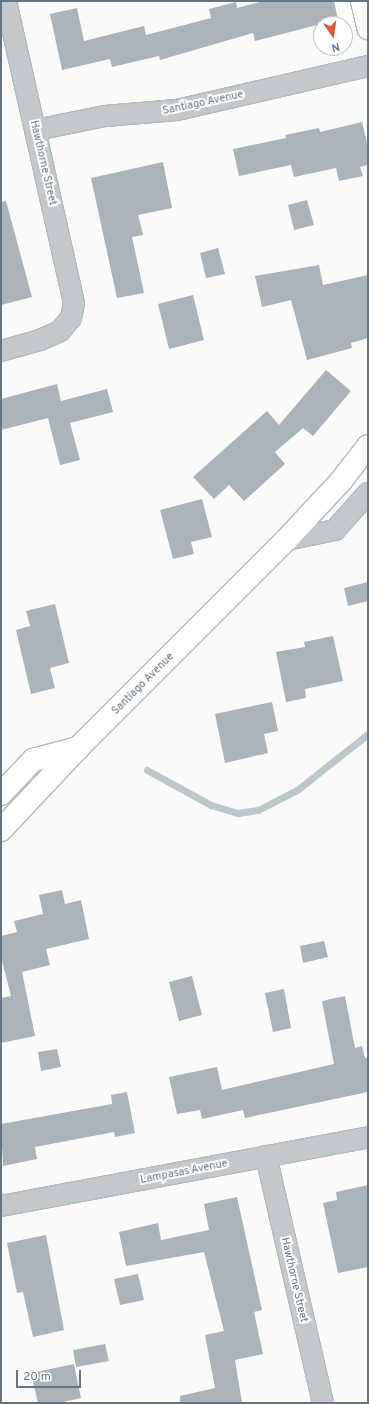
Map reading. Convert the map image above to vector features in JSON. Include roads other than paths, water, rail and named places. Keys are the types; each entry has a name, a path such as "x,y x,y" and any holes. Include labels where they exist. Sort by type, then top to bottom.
{"main road":[{"path":"362,1 368,28"},
{"name":"Santiago Avenue","path":"1,830 79,747 286,540 341,481 368,446"},
{"path":"1,794 33,760 79,747"}],"street":[{"name":"Hawthorne Street","path":"1,351 51,336 67,324 74,303 6,1"},
{"name":"Santiago Avenue","path":"36,130 105,116 177,110 368,66"},
{"path":"286,540 335,530 368,493"},
{"name":"Lampasas Avenue","path":"1,1206 368,1137"},
{"name":"Hawthorne Street","path":"266,1156 323,1403"}],"waterway":[{"path":"147,770 211,805 238,813 258,810 297,790 368,734"}]}
